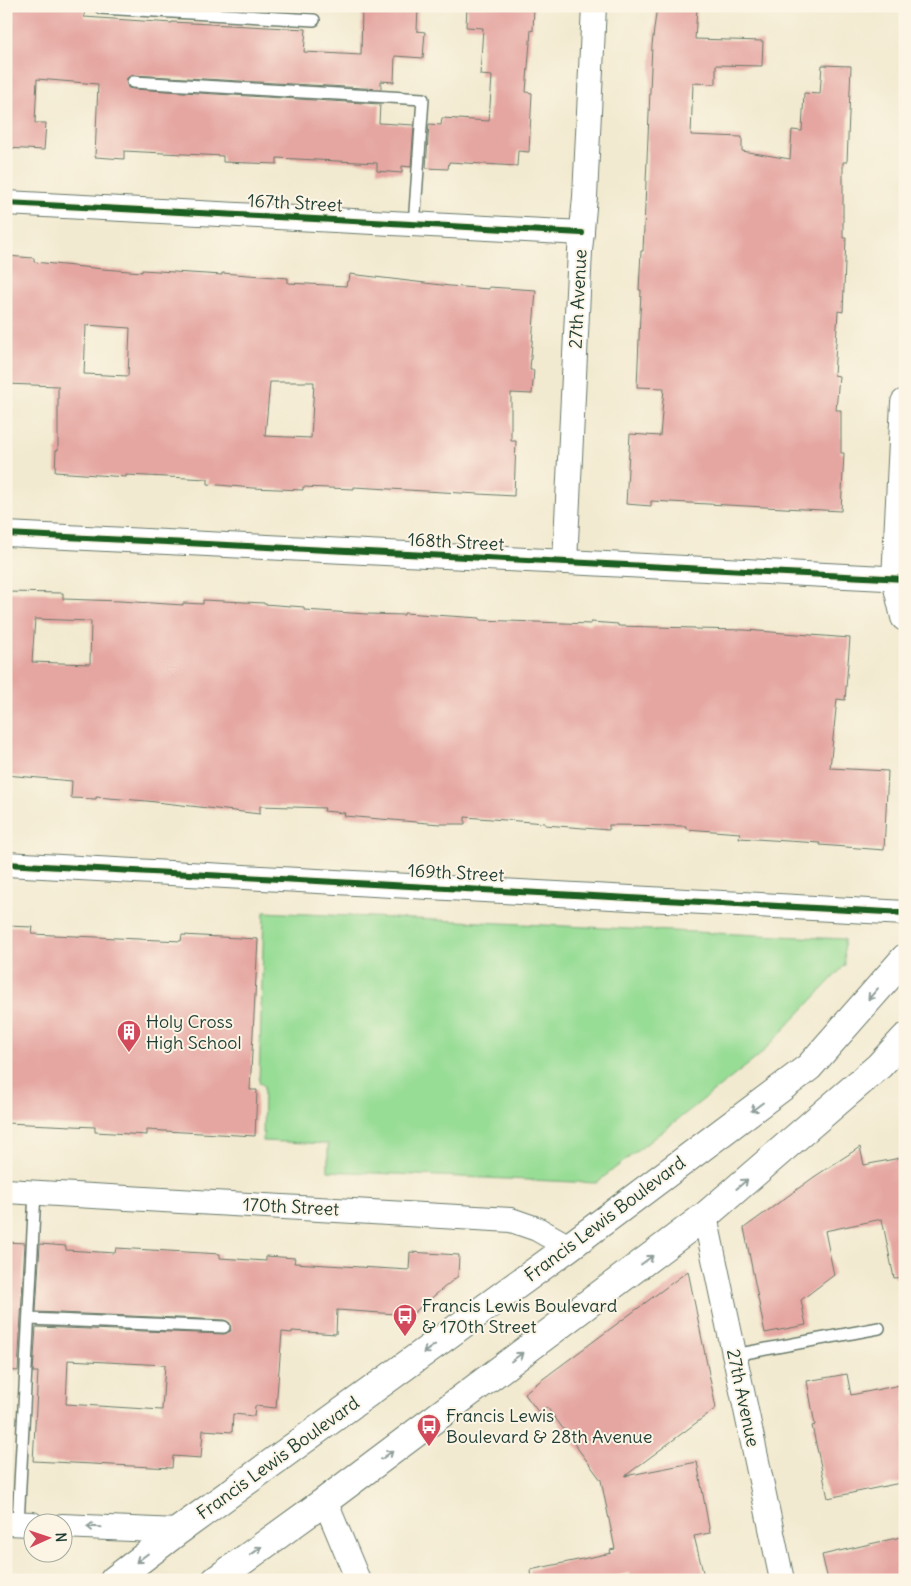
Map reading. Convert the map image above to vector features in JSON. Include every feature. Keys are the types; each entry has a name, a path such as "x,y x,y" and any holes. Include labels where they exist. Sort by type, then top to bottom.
{"main road":[{"path":"905,403 900,579 905,616"},
{"name":"Francis Lewis Boulevard","path":"114,1580 178,1531 569,1247 809,1067 905,958"},
{"path":"216,1580 324,1502 705,1216 892,1067 905,1038"}],"street":[{"name":"27th Avenue","path":"565,562 594,6"},
{"name":"167th Street","path":"6,204 582,233"},
{"name":"168th Street","path":"6,534 900,579"},
{"name":"169th Street","path":"6,864 905,913"},
{"name":"170th Street","path":"6,1191 512,1220 537,1229 569,1247"},
{"name":"27th Avenue","path":"705,1216 782,1580"},
{"path":"324,1502 358,1580"},
{"path":"72,1526 178,1531"}],"lane":[{"path":"101,6 101,8 314,20"},
{"path":"133,82 423,99 414,225"},
{"path":"19,1524 35,1192"},
{"path":"29,1319 224,1327"},
{"path":"734,1355 879,1328"}],"green space":[{"path":"264,912 844,939 845,965 758,1057 596,1183 328,1171 328,1144 263,1141 264,1086 259,1082"}],"building":[{"path":"6,6 85,6 84,17 306,29 304,52 361,55 362,6 418,6 417,31 425,32 423,58 395,56 394,82 381,81 381,89 133,75 127,78 126,82 128,88 133,89 380,104 379,123 414,125 411,167 402,166 402,173 377,171 377,163 277,158 277,164 223,162 223,156 124,151 124,159 95,157 98,84 37,79 35,123 46,123 44,150 6,148"},
{"path":"467,6 534,6 526,92 532,93 529,152 518,151 517,166 449,162 448,169 426,168 429,124 441,125 442,118 489,121 492,76 480,75 483,28 466,27"},
{"path":"657,6 697,9 695,39 763,41 762,66 716,65 716,84 693,83 691,135 742,137 742,151 790,159 792,130 802,131 804,93 820,94 822,65 851,66 847,162 843,162 843,238 846,238 843,312 838,311 834,375 839,376 836,410 841,410 841,453 844,453 841,511 651,501 651,506 626,504 630,434 660,436 664,388 637,387 641,251 643,251 652,45"},
{"path":"6,256 34,258 34,262 103,269 222,275 222,273 288,278 288,283 346,286 350,274 450,286 536,290 530,370 534,370 532,394 511,393 511,441 516,441 514,496 354,487 354,489 303,487 303,490 252,488 208,484 208,479 126,475 126,477 55,472 56,450 58,450 58,386 6,384","holes":["86,325 130,328 128,376 84,374","270,382 314,382 311,438 265,436"]},
{"path":"6,592 63,593 63,599 183,605 183,603 203,604 203,600 264,603 304,607 304,610 367,614 404,615 404,613 480,618 480,620 591,624 591,622 618,624 618,626 745,630 850,638 845,700 837,699 830,768 888,771 884,850 820,845 820,843 739,838 740,833 686,829 686,826 609,825 609,830 465,817 465,824 440,824 344,816 345,813 324,811 325,808 260,806 260,814 147,801 96,797 96,799 71,798 72,781 6,775","holes":["35,619 91,621 90,664 32,662"]},
{"name":"Holy Cross High School","path":"6,926 33,927 32,934 181,941 182,935 258,939 250,1090 257,1090 255,1136 147,1130 147,1135 95,1132 95,1127 6,1123"},
{"path":"860,1147 864,1165 905,1157 905,1277 894,1278 882,1219 825,1231 834,1275 801,1300 806,1325 765,1333 744,1228 814,1177"},
{"path":"6,1242 25,1243 18,1371 6,1370"},
{"path":"40,1244 66,1246 66,1250 115,1253 116,1248 220,1254 220,1258 266,1261 266,1256 295,1258 294,1263 409,1270 410,1252 459,1255 458,1276 411,1315 337,1310 336,1334 282,1332 276,1408 255,1406 254,1416 233,1414 232,1432 203,1430 201,1458 173,1456 172,1468 33,1461 38,1372 33,1372 36,1327 224,1334 231,1331 230,1323 224,1320 36,1312","holes":["68,1360 165,1365 162,1410 66,1404"]},
{"path":"688,1271 716,1408 625,1476 697,1462 710,1533 694,1536 705,1580 630,1580 629,1573 599,1580 531,1580 530,1570 611,1553 610,1550 615,1549 601,1480 547,1407 539,1413 524,1393"},
{"path":"847,1374 851,1395 905,1384 905,1482 828,1498 812,1426 815,1425 807,1381"},
{"path":"905,1536 905,1580 828,1580 822,1555"}],"cycle path":[{"path":"6,203 582,233"},
{"path":"6,534 905,579"},
{"path":"6,864 905,913"}],"place":[{"name":"Holy Cross High School","path":"129,1053"},
{"name":"Francis Lewis Boulevard & 170th Street","path":"405,1337"},
{"name":"Francis Lewis Boulevard & 28th Avenue","path":"429,1447"}]}
